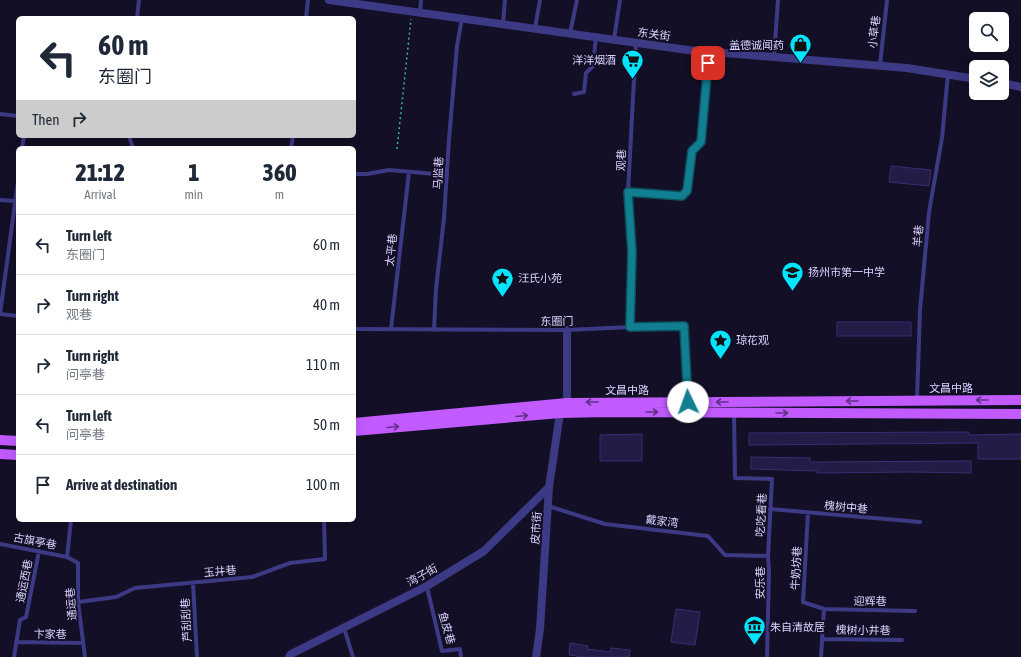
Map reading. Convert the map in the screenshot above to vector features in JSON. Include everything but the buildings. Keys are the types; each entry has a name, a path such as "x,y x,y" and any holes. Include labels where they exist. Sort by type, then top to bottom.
{"main road":[{"name":"文昌中路","path":"356,423 567,403 1021,400"},
{"name":"文昌中路","path":"356,431 560,413 734,412 1021,414"},
{"path":"0,440 16,441"},
{"path":"0,454 16,455"}],"street":[{"name":"东关街","path":"330,0 710,52 880,65 969,78"},
{"path":"1009,85 1021,88"},
{"path":"567,330 567,403"},
{"name":"皮市街","path":"536,657 540,629 549,487 560,413 567,403"},
{"name":"湾子街","path":"289,657 291,654 427,586 484,551 549,487"}],"lane":[{"path":"137,16 139,0"},
{"path":"306,16 308,0"},
{"path":"416,12 421,0"},
{"path":"502,24 505,0"},
{"path":"535,28 540,0"},
{"path":"570,33 577,0"},
{"path":"614,39 620,0"},
{"path":"774,57 778,0"},
{"name":"小草巷","path":"880,65 887,0"},
{"name":"马监巷","path":"434,330 436,289 444,218 446,175 457,46 462,18"},
{"path":"574,94 584,92 586,73 593,66 596,37"},
{"name":"观巷","path":"630,327 632,252 628,192 636,42"},
{"path":"628,192 682,196 687,191 692,151 701,142 710,52"},
{"name":"羊巷","path":"917,400 920,310 929,212 942,138 948,74"},
{"path":"0,114 16,116"},
{"path":"356,174 366,174 389,170 446,175"},
{"name":"太平巷","path":"391,330 409,172"},
{"path":"16,194 0,314 16,316"},
{"path":"0,200 15,201"},
{"name":"东圈门","path":"356,329 567,330 684,326 688,402"},
{"name":"吃吃看巷","path":"734,412 735,478 772,480 768,556"},
{"name":"戴家湾","path":"548,506 604,524 708,536 725,555 768,556"},
{"name":"槐树中巷","path":"770,509 920,522"},
{"name":"牛奶坊巷","path":"808,512 803,602 824,609"},
{"path":"67,557 71,522"},
{"name":"玉井巷","path":"78,602 116,597 135,588 252,577 290,563 325,559 324,522"},
{"name":"古旗亭巷","path":"0,544 67,557"},
{"name":"通运西巷","path":"14,657 20,620 26,617 39,551"},
{"name":"安乐巷","path":"767,657 770,571 768,556"},
{"name":"通运巷","path":"67,557 78,563 78,602 85,657"},
{"name":"芦刮刮巷","path":"193,583 197,657"},
{"name":"鱼皮巷","path":"427,586 442,651 460,649 461,657"},
{"path":"821,657 824,609"},
{"name":"迎辉巷","path":"824,609 915,611"},
{"path":"344,628 353,657"},
{"name":"槐树小井巷","path":"823,638 902,640"},
{"name":"卞家巷","path":"16,642 83,643"}],"path":[{"path":"397,149 416,12"}],"place":[{"name":"盖德诚闻药","path":"800,64"},
{"name":"洋洋烟酒","path":"632,80"},
{"name":"扬州市第一中学","path":"792,292"},
{"name":"汪氏小苑","path":"502,298"},
{"name":"琼花观","path":"720,360"},
{"name":"朱自清故居","path":"755,646"}],"route":[{"path":"688,402 684,326 630,327 632,252 628,192 682,196 687,191 692,151 701,142 708,63"}]}
